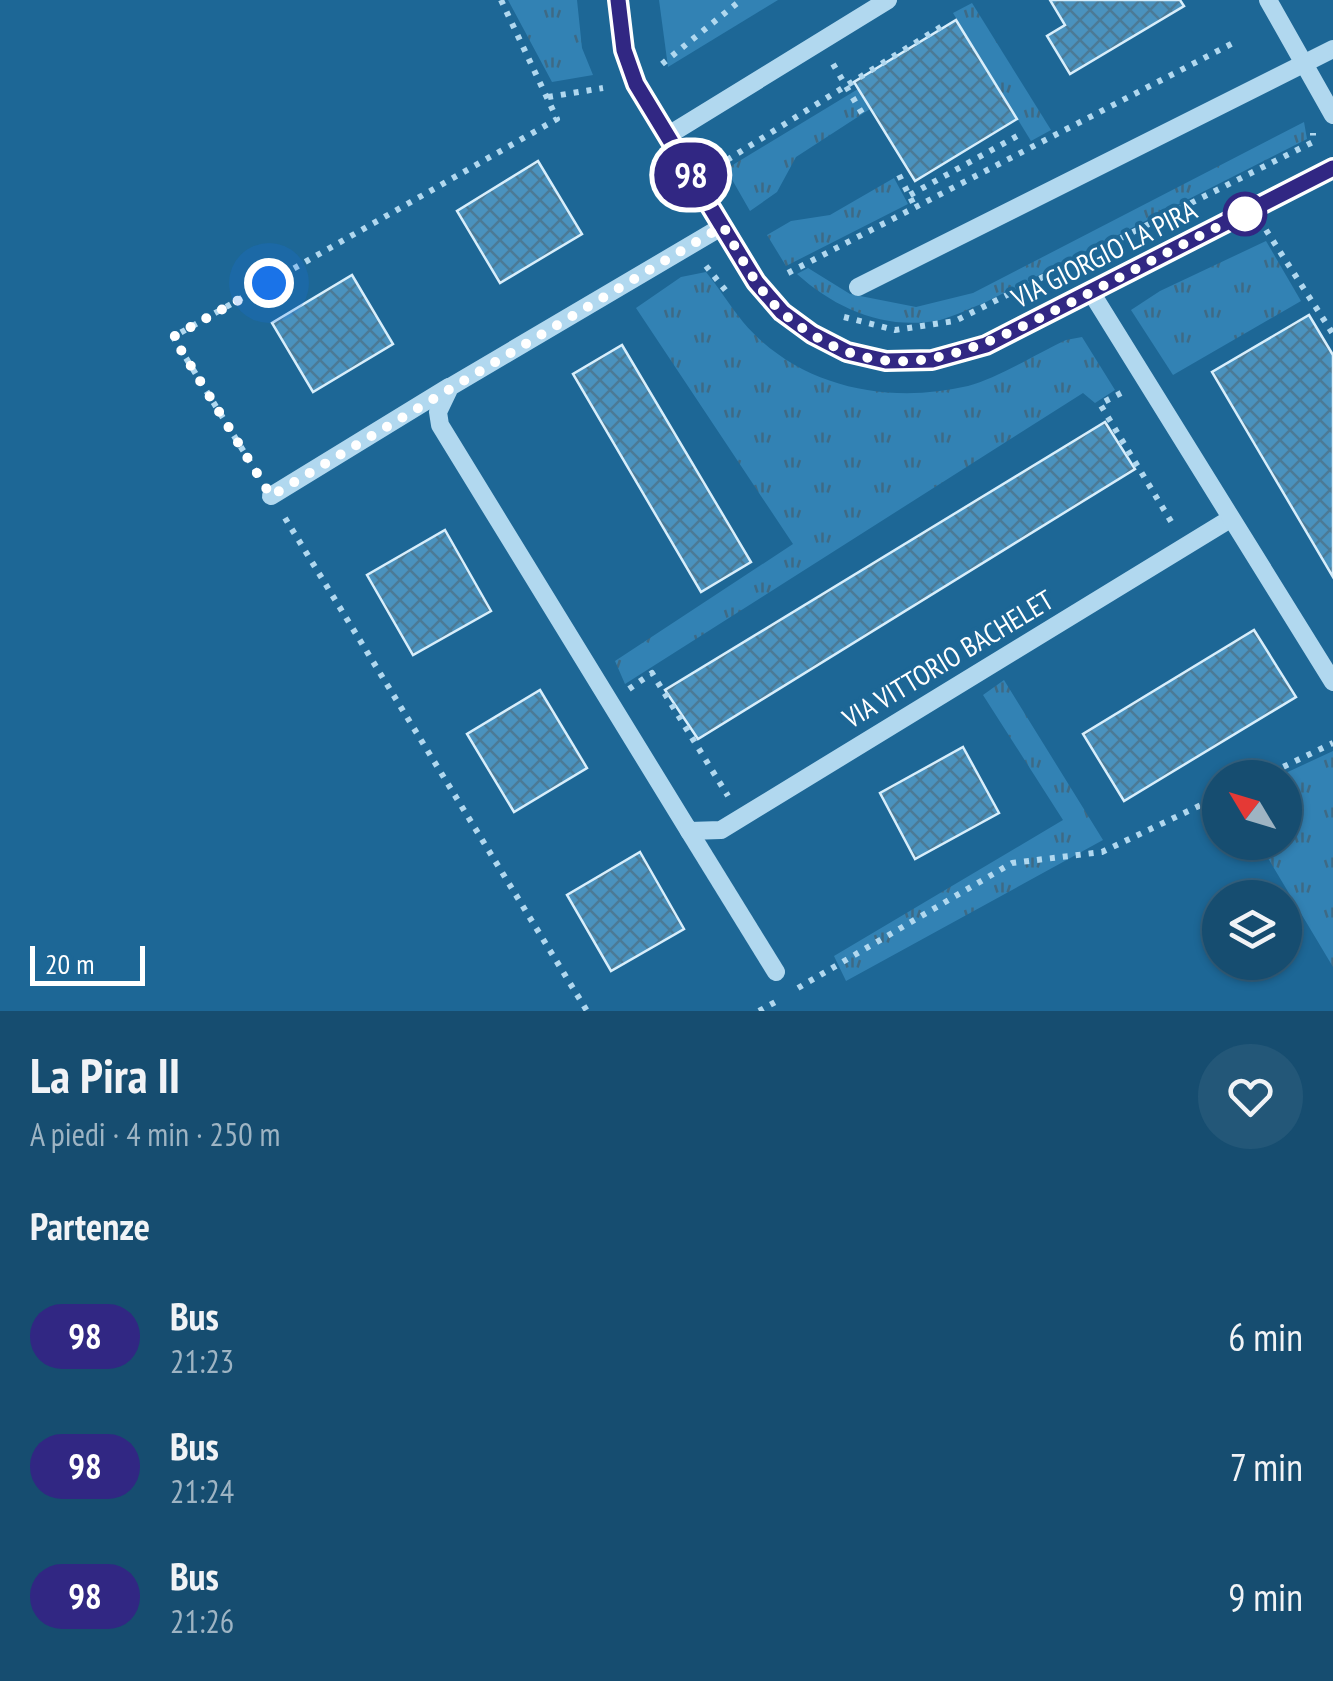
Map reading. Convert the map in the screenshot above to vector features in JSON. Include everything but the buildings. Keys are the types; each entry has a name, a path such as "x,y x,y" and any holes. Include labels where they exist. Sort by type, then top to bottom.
{"street":[{"name":"VIA GIORGIO LA PIRA","path":"618,0 624,50 636,84 756,282 782,312 812,334 847,352 886,361 932,360 986,345 1333,168"},
{"path":"667,136 888,0"},
{"path":"1268,0 1333,115"},
{"path":"858,287 1333,49"},
{"path":"271,496 723,226"},
{"path":"1091,292 1333,682"},
{"path":"450,387 438,412 440,426 776,972"},
{"name":"VIA VITTORIO BACHELET","path":"690,831 721,830 1230,519"}],"path":[{"path":"501,0 557,119 173,337 588,1011"},
{"path":"662,64 741,0"},
{"path":"727,160 948,23"},
{"path":"788,273 1237,41"},
{"path":"820,42 863,114"},
{"path":"548,97 603,88"},
{"path":"910,194 1019,135"},
{"path":"900,175 916,207"},
{"path":"1250,239 1268,230 1333,334"},
{"path":"672,256 682,271 704,262 735,302"},
{"path":"1124,391 1100,404 1175,528"},
{"path":"609,703 652,673 732,801"},
{"path":"1298,760 1333,743"},
{"path":"759,1011 1012,863 1102,852 1202,805"}],"green space":[{"path":"508,0 577,0 582,48 593,75 552,82"},
{"path":"659,0 778,0 668,67"},
{"path":"972,3 1051,130 1031,141 953,13"},
{"path":"858,89 870,109 796,157 777,192 750,211 726,169"},
{"path":"1304,122 1307,139 984,303 946,318 920,323 881,320 828,298 797,274 808,268 850,294 916,307 973,293"},
{"path":"894,178 908,204 786,266 767,235 791,221 830,215"},
{"path":"1266,241 1301,301 1173,375 1131,310 1160,291"},
{"path":"706,272 743,322 765,344 817,376 846,386 906,393 968,386 1066,340 1082,337 1115,390 1095,403 1083,393 625,684 615,661 793,544 636,308 681,277"},
{"path":"1004,680 1103,840 846,981 834,956 1063,820 983,695"},
{"path":"1333,751 1333,967 1302,915 1302,880 1281,880 1269,860 1302,860 1302,765"}],"bus line":[{"name":"98","path":"618,0 624,50 636,84 756,282 782,312 812,334 847,352 886,361 932,360 986,345 1333,168"}],"route":[{"path":"269,283 173,337 271,496 723,226 756,282 782,312 812,334 847,352 886,361 932,360 986,345 1245,214"}]}
